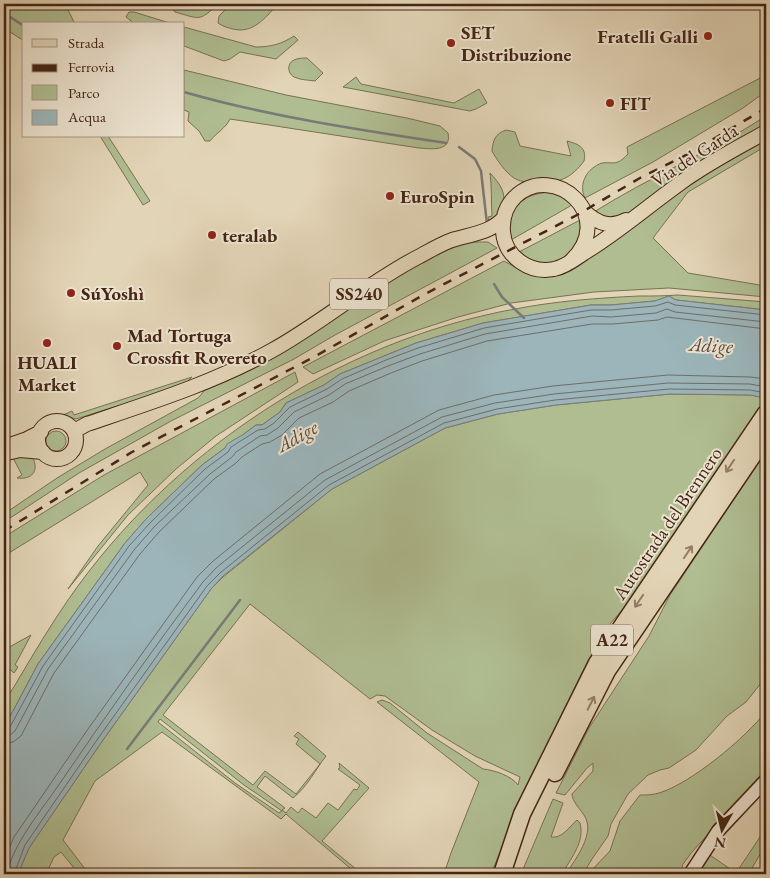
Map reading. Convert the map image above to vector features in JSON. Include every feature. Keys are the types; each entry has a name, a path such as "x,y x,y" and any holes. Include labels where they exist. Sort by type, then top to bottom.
{"highway":[{"name":"Autostrada del Brennero","path":"502,874 522,814 597,663 763,425"},
{"name":"Autostrada del Brennero","path":"512,874 530,822 607,671 763,425"}],"main road":[{"name":"Via del Garda","path":"461,238 492,238 507,246 519,261 535,269 553,269 570,262 597,245 686,180 721,157 766,132"},
{"name":"Via del Garda","path":"74,431 87,424 208,381 259,358 300,334 414,259 444,244 490,229 504,218 515,198 533,187 543,185 554,186 567,192 579,202 586,212 600,223 619,224 642,212"},
{"path":"570,262 578,255 585,243 588,222 586,212"},
{"path":"504,218 503,234 507,246"},
{"path":"4,447 27,439 40,432 48,424 57,422 66,424 74,431 76,437 74,448 66,457 55,459 43,452 20,450 4,454"},
{"path":"40,432 38,442 43,452"},
{"path":"690,874 718,831 766,780"}],"green space":[{"path":"4,4 62,4 66,6 74,22 22,22 22,40 4,28"},
{"path":"169,4 218,4 207,14 195,17 175,12"},
{"path":"231,4 277,5 258,24 240,30 218,23 219,16"},
{"path":"129,12 134,12 166,22 132,22 126,17"},
{"path":"185,27 256,47 276,44 294,36 298,40 276,59 240,52 224,61 185,46"},
{"path":"307,58 323,73 315,81 296,78 289,71 292,61"},
{"path":"185,70 286,95 440,126 448,133 448,139 447,144 444,146 429,149 230,119 210,141 205,141 199,131 188,121 189,112 185,110"},
{"path":"766,75 766,94 761,95 743,108 653,162 585,198 583,182 588,173 597,165 615,163 623,159 628,154 627,147"},
{"path":"356,77 361,84 454,103 479,89 487,103 470,111 343,87"},
{"path":"766,116 766,127 625,216 612,222 594,212 636,187 724,141"},
{"path":"506,130 515,132 520,146 571,156 567,141 575,144 583,150 584,161 572,174 558,181 524,182 514,178 504,169 492,151 495,138 499,133"},
{"path":"766,137 766,146 688,192 653,238 688,273 766,286 766,297 669,288 594,292 511,303 458,317 384,341 313,374 303,367 504,261 520,270 540,275 704,173"},
{"path":"101,138 109,138 150,201 143,205"},
{"path":"490,173 501,187 504,199 500,211 489,225 488,217 492,216"},
{"path":"550,192 564,197 572,205 511,240 510,220 512,212 517,205 531,196"},
{"path":"580,220 580,230 572,249 566,256 557,261 548,264 538,263 528,259 519,252"},
{"path":"471,242 488,242 497,248 294,359 171,421 79,473 4,522 4,514 57,478 105,449 198,398 205,390 222,382 426,260 456,246"},
{"path":"678,295 766,302 766,310 676,300 669,296 655,301 591,305 483,323 416,343 340,374 324,385 286,403 280,412 262,425 256,425 202,465 146,519 125,543 38,664 4,728 4,706 8,696 61,610 109,546 156,497 208,451 263,411 323,376 385,347 449,325 515,309 546,304 577,300"},
{"path":"295,372 298,382 216,436 176,469 128,515 68,589 98,546 148,485 140,472 4,556 4,537 104,475"},
{"path":"192,377 184,385 76,419 63,415 72,411 74,415"},
{"path":"670,394 750,395 766,398 766,401 634,596 610,624 588,661 530,779 491,874 444,874 479,782 377,702 382,700 390,703 427,733 483,769 502,774 512,779 518,785 520,777 475,756 432,730 385,696 377,695 370,699 250,604 163,715 253,785 265,771 296,794 320,764 296,744 299,739 294,736 298,732 326,756 307,783 293,798 265,776 257,787 285,808 282,810 286,813 291,807 298,813 302,808 316,818 328,803 338,810 354,789 357,790 360,785 338,769 340,768 339,763 369,788 322,841 362,874 357,874 286,814 281,819 162,732 95,781 63,840 89,874 79,874 61,852 54,857 46,874 18,874 29,848 103,740 211,589 223,577 332,489 445,428 498,414 556,405","holes":["160,719 244,785 282,811 279,813 235,783 158,722"]},
{"path":"56,431 63,434 66,441 63,448 56,451 49,448 46,441 49,434"},
{"path":"766,451 766,677 746,702 727,716 696,750 669,768 648,775 628,794 611,824 608,836 583,874 566,874 583,845 588,830 584,815 572,794 593,771 593,763 565,795 556,793 589,728 649,636 670,595"},
{"path":"23,454 33,458 35,471 27,478 17,478 22,475 13,458 4,461 4,459"},
{"path":"31,635 15,665 18,667 14,673 4,664 4,650"},
{"path":"766,711 766,770 692,852 683,864 680,874 588,874 610,851 620,821 640,795 657,794 672,788 701,770 746,734"},
{"path":"553,799 563,803 551,837 559,836 577,820 580,823 581,830 579,843 562,874 521,874"},
{"path":"766,828 766,844 751,870 746,874 723,874 713,868 705,870 700,874 694,874 707,853 736,873"}],"water":[{"name":"Adige","path":"669,296 676,300 766,310 766,398 750,395 670,394 556,405 498,414 445,428 332,489 223,576 211,589 103,740 29,848 18,874 4,874 4,728 38,664 125,543 146,519 202,465 225,448 227,444 256,425 262,425 280,412 286,403 324,385 340,374 416,343 483,323 591,305 655,301"}],"waterway":[{"path":"4,13 22,25"},
{"path":"185,92 281,115 446,143"},
{"path":"459,147 475,159 481,171 487,224"},
{"path":"494,284 502,297 524,318"},
{"path":"127,749 240,600"}],"railway":[{"path":"4,531 132,452 314,357 425,294 577,215 640,178 688,154 766,108"}],"place":[{"name":"Fratelli Galli","path":"708,36"},
{"name":"SET Distribuzione","path":"451,43"},
{"name":"FIT","path":"610,103"},
{"name":"EuroSpin","path":"390,196"},
{"name":"teralab","path":"212,235"},
{"name":"SúYoshì","path":"71,293"},
{"name":"HUALI Market","path":"47,343"},
{"name":"Mad Tortuga Crossfit Rovereto","path":"117,346"}]}
